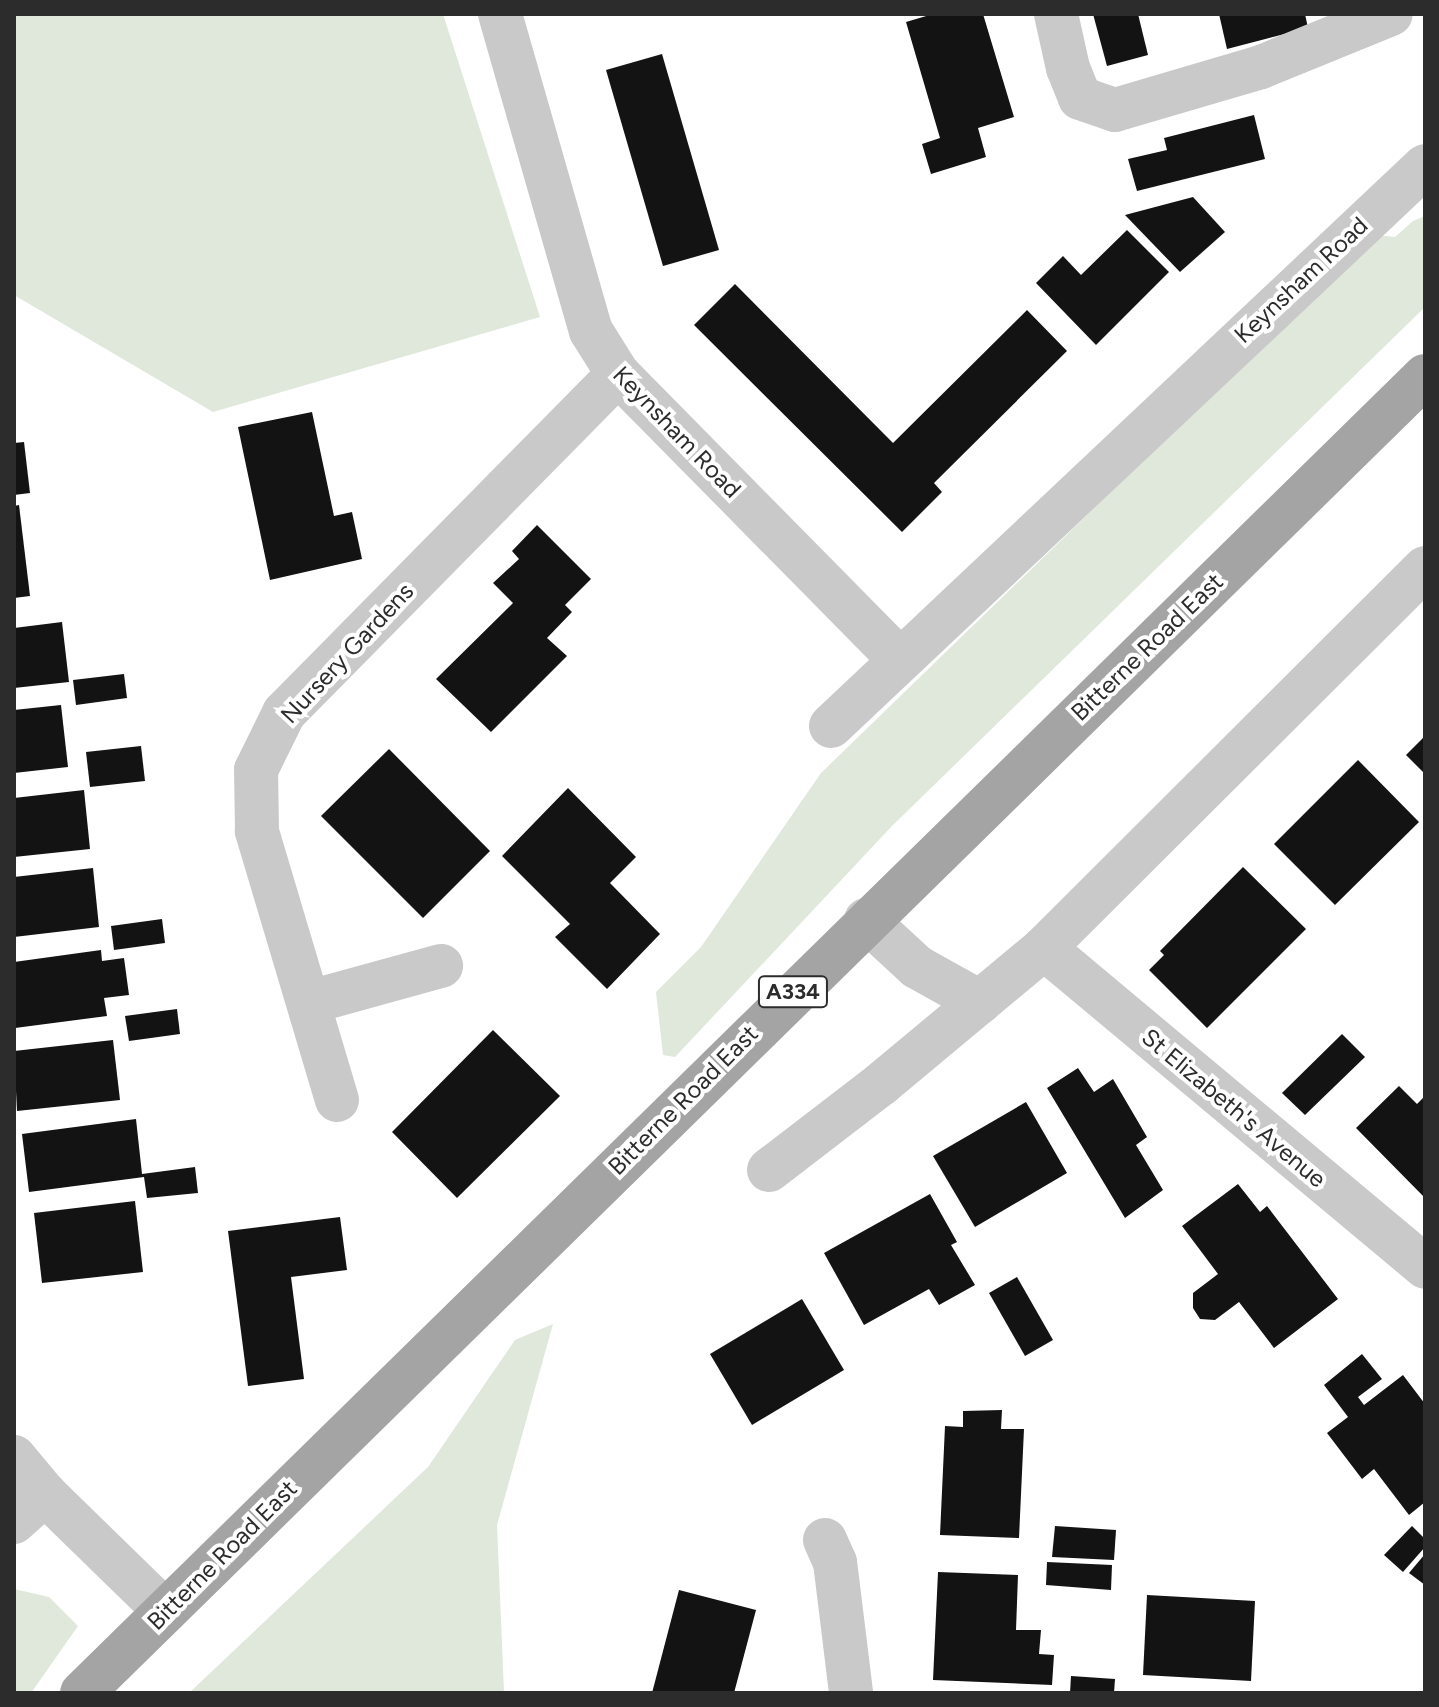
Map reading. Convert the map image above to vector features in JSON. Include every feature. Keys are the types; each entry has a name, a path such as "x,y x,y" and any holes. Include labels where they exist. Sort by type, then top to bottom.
{"main road":[{"name":"Bitterne Road East","path":"82,1693 866,920 1425,376"}],"street":[{"name":"Keynsham Road","path":"500,14 591,331 618,374 900,660"},
{"path":"1056,14 1068,68 1080,98 1115,110 1261,67 1391,14"},
{"name":"Keynsham Road","path":"831,726 1425,166"},
{"name":"Nursery Gardens","path":"337,1100 257,831 256,770 284,713 618,374"},
{"path":"769,1170 1044,948 1425,568"},
{"path":"866,920 917,967 980,1002"},
{"name":"St Elizabeth's Avenue","path":"1044,948 1425,1267"},
{"path":"310,1002 441,966"},
{"path":"14,1457 30,1508 165,1611"},
{"path":"825,1540 835,1562 851,1693"}],"shaded area":[{"path":"14,14 443,14 540,317 213,412 14,295"},
{"path":"1425,216 1425,307 892,826 675,1057 663,1055 656,992 701,947 821,773 1376,235 1395,237 1413,221"},
{"path":"553,1324 497,1525 504,1693 189,1693 428,1467 515,1340"},
{"path":"14,1589 49,1597 78,1626 31,1693 14,1693"}],"building":[{"path":"933,14 983,14 1014,117 978,128 986,157 931,174 922,144 940,138 906,22"},
{"path":"1093,14 1138,14 1148,55 1107,66"},
{"path":"1219,14 1305,14 1308,28 1227,49"},
{"path":"662,54 719,250 663,266 606,70"},
{"path":"1254,115 1265,159 1137,191 1128,159 1167,150 1164,138"},
{"path":"1193,197 1225,232 1180,272 1125,215"},
{"path":"1127,230 1169,272 1096,345 1036,283 1063,256 1081,275"},
{"path":"735,284 893,443 1027,310 1067,351 934,483 942,492 902,532 694,325"},
{"path":"312,412 334,516 352,512 362,559 270,580 238,427"},
{"path":"24,442 30,493 14,495 14,443"},
{"path":"19,505 30,596 14,598 14,506"},
{"path":"537,525 591,579 565,605 572,612 547,638 567,656 491,732 436,679 513,603 493,583 519,559 512,551"},
{"path":"62,622 69,682 14,688 14,628"},
{"path":"124,674 127,698 76,705 73,680"},
{"path":"61,705 68,767 14,773 14,710"},
{"path":"1425,736 1425,774 1406,755"},
{"path":"141,746 145,781 90,787 86,752"},
{"path":"389,749 490,851 423,918 321,816"},
{"path":"1358,760 1419,822 1335,905 1274,844"},
{"path":"568,788 636,857 610,883 660,934 607,989 555,937 570,924 502,856"},
{"path":"84,790 90,849 14,857 14,798"},
{"path":"1243,867 1306,929 1207,1028 1149,970 1164,955 1160,951"},
{"path":"93,868 99,927 14,937 14,877"},
{"path":"162,919 165,943 114,950 111,926"},
{"path":"101,950 102,961 124,958 129,995 104,998 107,1016 15,1028 14,962"},
{"path":"177,1009 180,1034 129,1041 125,1016"},
{"path":"493,1030 560,1096 457,1198 392,1132"},
{"path":"1342,1034 1365,1057 1305,1115 1282,1093"},
{"path":"113,1040 120,1100 17,1111 14,1051"},
{"path":"1078,1068 1094,1092 1113,1079 1147,1137 1136,1145 1163,1190 1125,1218 1047,1088"},
{"path":"1399,1086 1417,1104 1425,1096 1425,1198 1356,1128"},
{"path":"1026,1102 1067,1173 975,1227 933,1156"},
{"path":"136,1119 142,1174 195,1167 198,1193 147,1198 144,1177 29,1192 22,1134"},
{"path":"1238,1184 1260,1212 1267,1206 1338,1299 1274,1348 1239,1302 1215,1320 1200,1319 1193,1308 1193,1293 1218,1274 1182,1226"},
{"path":"930,1194 957,1242 951,1245 975,1285 939,1305 929,1289 864,1325 824,1253"},
{"path":"135,1201 143,1272 42,1283 34,1213"},
{"path":"340,1217 347,1270 291,1277 304,1379 248,1386 228,1231"},
{"path":"1017,1277 1053,1340 1025,1356 989,1293"},
{"path":"802,1299 844,1370 752,1425 710,1354"},
{"path":"1362,1354 1382,1379 1358,1397 1364,1405 1403,1375 1425,1404 1425,1502 1409,1515 1374,1469 1362,1479 1327,1433 1348,1417 1324,1385"},
{"path":"1002,1410 1001,1429 1024,1429 1019,1538 940,1535 945,1426 963,1427 963,1411"},
{"path":"1055,1526 1116,1530 1114,1560 1052,1557"},
{"path":"1412,1526 1425,1539 1425,1547 1403,1572 1384,1555"},
{"path":"1425,1554 1425,1585 1409,1573"},
{"path":"1047,1562 1112,1565 1111,1590 1046,1585"},
{"path":"938,1572 1018,1575 1016,1630 1041,1630 1039,1654 1054,1655 1052,1685 933,1680"},
{"path":"679,1590 756,1610 734,1693 652,1693"},
{"path":"1147,1595 1255,1601 1251,1681 1143,1675"},
{"path":"1071,1676 1115,1679 1114,1693 1070,1693"}]}
